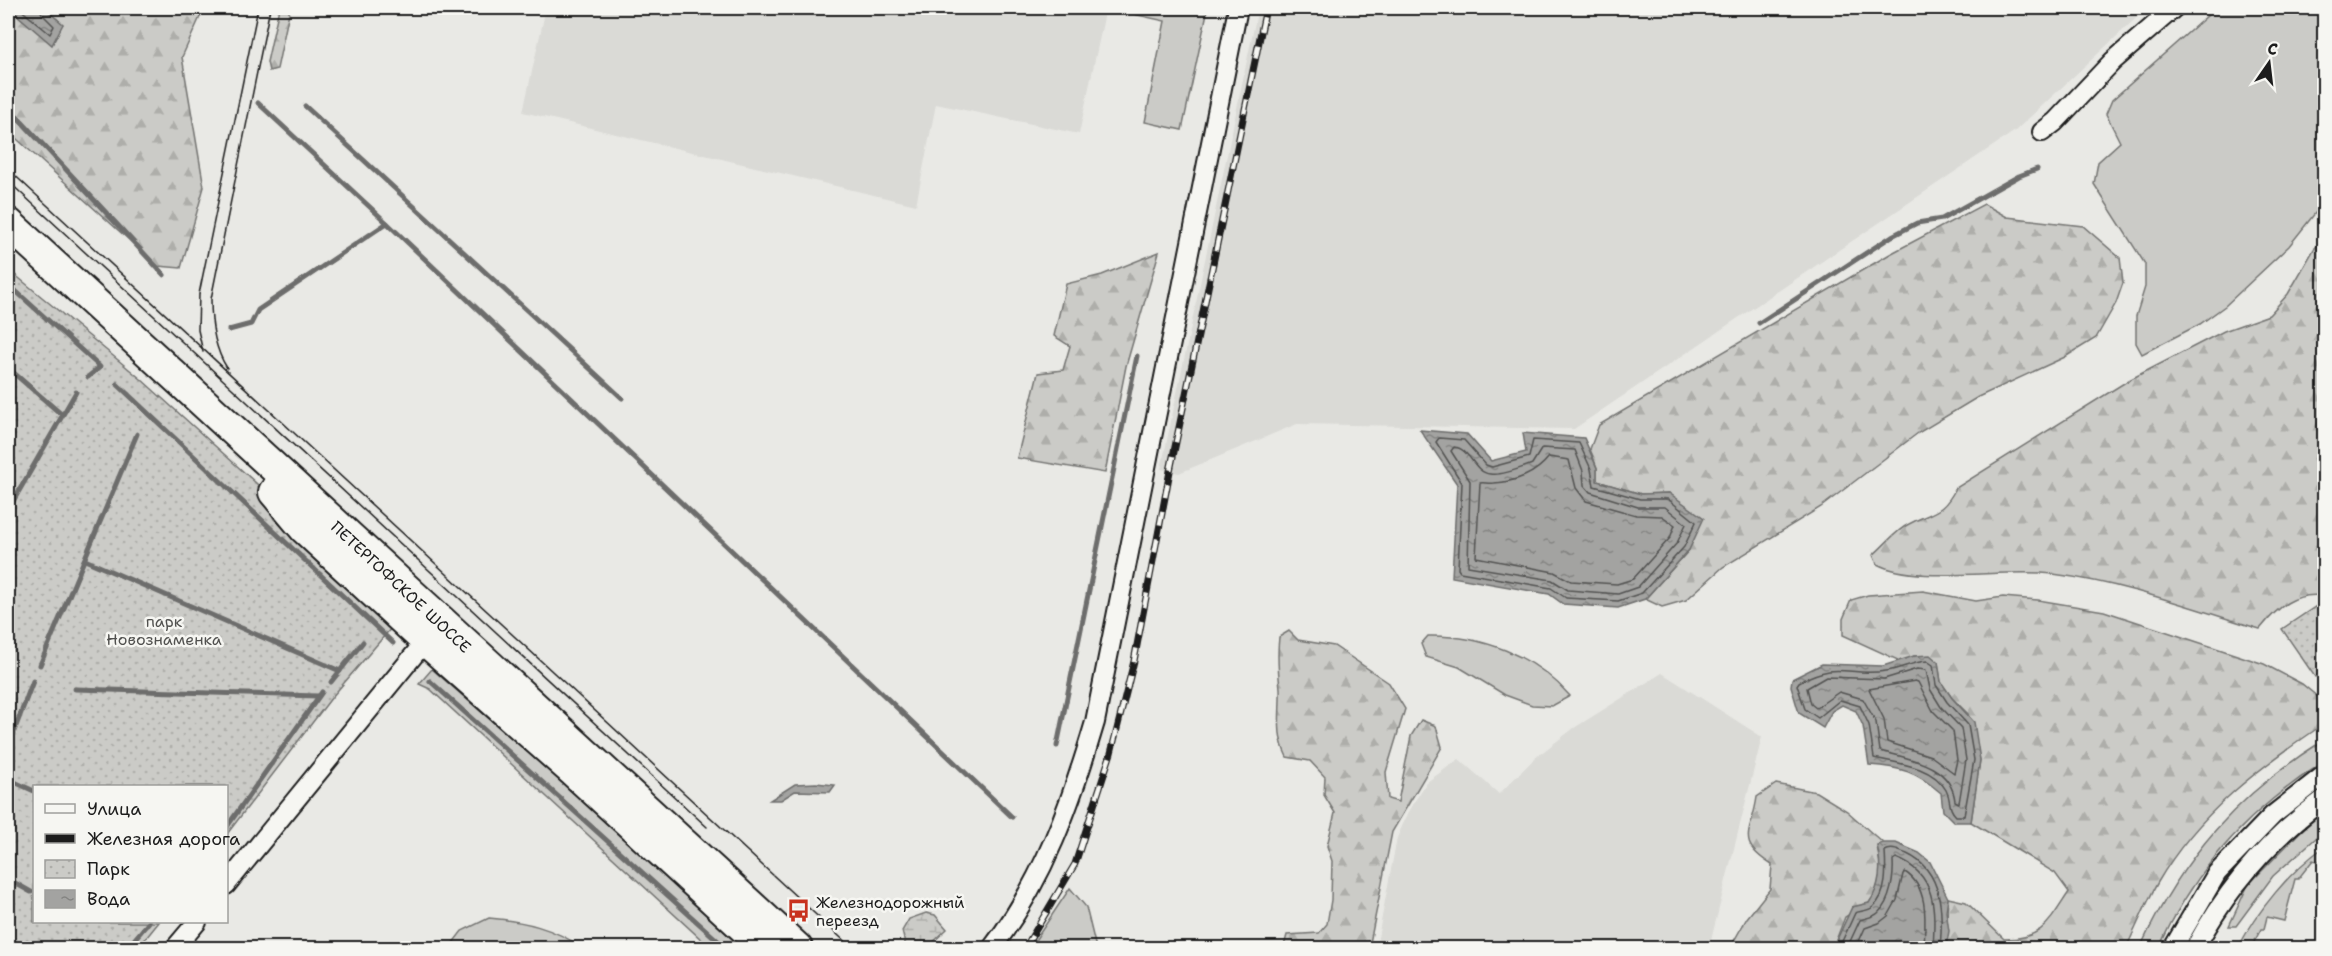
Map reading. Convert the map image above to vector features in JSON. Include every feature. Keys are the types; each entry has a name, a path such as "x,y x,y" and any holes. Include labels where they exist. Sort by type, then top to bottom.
{"main road":[{"name":"ПЕТЕРГОФСКОЕ ШОССЕ","path":"8,223 433,632 574,772 766,948"},
{"name":"ПЕТЕРГОФСКОЕ ШОССЕ","path":"8,246 268,484 305,528 433,632 797,948"}],"street":[{"path":"992,948 1030,893 1049,854 1064,820 1095,722 1238,8"},
{"path":"2042,132 2055,122 2113,61 2174,8"},
{"path":"228,883 433,632"},
{"path":"2173,948 2217,873 2273,815 2325,775"},
{"path":"2195,948 2213,914 2233,886 2268,848 2325,799"},
{"path":"175,948 195,923"}],"shaded area":[{"path":"546,8 1106,8 1079,134 936,104 916,205 523,112"},
{"path":"1258,8 2147,8 2015,131 1574,429 1297,424 1179,473 1161,469"},
{"path":"1662,673 1762,737 1709,948 1376,948 1397,838 1409,810 1427,782 1459,759 1499,794 1535,758 1574,728"}],"green space":[{"path":"8,8 26,22 62,24 44,8 204,8 182,57 204,187 181,268 158,266 8,131"},
{"path":"279,8 290,8 277,69 269,71 267,62"},
{"path":"1116,8 1208,8 1182,130 1145,122 1165,21 1115,10"},
{"path":"2216,8 2324,8 2324,202 2289,246 2225,306 2200,324 2142,354 2136,343 2136,316 2145,287 2145,264 2094,184 2098,162 2120,142 2106,114 2112,100"},
{"path":"1984,204 2007,217 2083,226 2120,258 2123,283 2116,303 2096,338 2065,357 1978,397 1918,433 1821,507 1723,567 1686,600 1662,607 1645,599 1689,550 1669,493 1641,494 1597,481 1597,468 1590,449 1599,425 1890,254"},
{"path":"2324,239 2324,596 2304,596 2287,603 2260,629 2158,597 2079,578 2033,573 1914,574 1877,564 1873,555 1890,538 1904,527 1941,508 1956,488 2129,380 2224,331 2269,315 2288,294 2314,249"},
{"path":"1159,252 1126,366 1105,473 1017,458 1038,373 1063,370 1070,346 1054,336 1066,284 1102,275"},
{"name":"парк Новознаменка","path":"8,269 141,379 257,484 274,519 392,627 332,697 228,833 228,785 33,785 33,923 158,923 138,948 8,948"},
{"path":"1923,591 1976,601 2003,597 2038,600 2104,611 2264,664 2302,684 2324,702 2324,724 2277,757 2232,793 2192,834 2158,882 2126,948 1946,948 1948,898 1966,902 2004,939 2028,936 2044,927 2069,892 2055,873 1971,822 1980,760 1968,714 1952,698 1941,682 1938,662 1914,656 1902,662 1843,635 1843,619 1851,600 1868,595"},
{"path":"2324,601 2324,671 2315,677 2282,629"},
{"path":"1289,631 1298,640 1334,646 1389,683 1405,709 1386,772 1388,799 1398,802 1411,736 1421,720 1436,726 1442,747 1392,832 1369,948 1286,948 1284,946 1287,935 1319,933 1327,924 1331,900 1332,861 1327,846 1335,813 1324,795 1325,777 1310,761 1287,757 1283,748 1279,723 1278,644 1279,637"},
{"path":"1428,636 1468,639 1506,650 1540,669 1570,696 1552,706 1532,705 1505,695 1459,667 1426,657 1421,644"},
{"path":"432,669 541,764 565,782 742,948 706,948 704,942 430,689 419,684"},
{"path":"2324,740 2324,762 2272,799 2227,843 2189,892 2159,948 2140,948 2175,884 2216,830 2265,782"},
{"path":"1776,784 1816,792 1847,811 1883,843 1877,846 1881,870 1876,893 1869,903 1845,917 1833,948 1730,948 1747,918 1770,889 1772,865 1753,849 1748,836 1757,797"},
{"path":"2324,811 2324,831 2273,876 2236,926 2229,926 2248,885"},
{"path":"2324,847 2324,863 2313,860 2298,879 2295,879 2284,921 2267,917 2264,929 2261,929 2251,948 2238,948 2275,893 2299,868"},
{"path":"1070,888 1086,907 1096,948 1030,948"},
{"path":"926,913 935,915 947,929 927,948 906,947 902,931 909,919"},
{"path":"489,918 538,927 561,935 583,948 449,948 462,931"}],"water":[{"path":"9,8 44,8 63,24 52,45"},
{"path":"1420,430 1467,434 1491,461 1526,452 1523,433 1584,438 1597,468 1597,481 1641,494 1669,493 1704,518 1689,550 1645,599 1618,608 1563,604 1549,594 1452,577 1457,484"},
{"path":"1930,655 1938,662 1941,682 1974,722 1980,760 1971,822 1954,822 1943,811 1941,793 1916,775 1900,769 1869,765 1863,726 1856,711 1842,705 1832,711 1823,728 1799,713 1791,686 1792,679 1822,664 1883,666 1914,656"},
{"path":"795,784 835,785 830,792 795,791 781,800 770,800"},
{"path":"1896,843 1919,853 1930,862 1948,898 1946,911 1949,931 1946,948 1833,948 1852,907 1869,903 1873,896 1879,875 1880,860 1877,845"}],"waterway":[{"path":"258,103 387,223"},
{"path":"305,106 622,398"},
{"path":"8,107 164,275"},
{"path":"1759,323 1892,236 1917,223 1942,219 2019,176 2037,169"},
{"path":"229,330 251,324 258,310 387,223 1012,817"},
{"path":"8,284 100,367 88,377"},
{"path":"1057,746 1137,356"},
{"path":"8,368 61,414"},
{"path":"117,384 393,643"},
{"path":"8,510 76,392"},
{"path":"40,665 137,434"},
{"path":"85,560 340,671"},
{"path":"331,682 363,642"},
{"path":"8,747 33,681"},
{"path":"430,681 726,948"},
{"path":"75,689 319,696"},
{"path":"228,825 322,692"},
{"path":"8,779 33,791"},
{"path":"8,879 31,892"},
{"path":"127,948 148,923"}],"tram line":[{"path":"203,352 198,330 199,294 258,8"},
{"path":"227,368 214,335 211,299 270,8"},
{"path":"8,169 852,948"},
{"path":"8,181 707,827"}],"railway":[{"path":"1025,948 1075,864 1111,753 1134,661 1170,471 1266,8"}],"place":[{"name":"Железнодорожный переезд","path":"798,911"}]}
